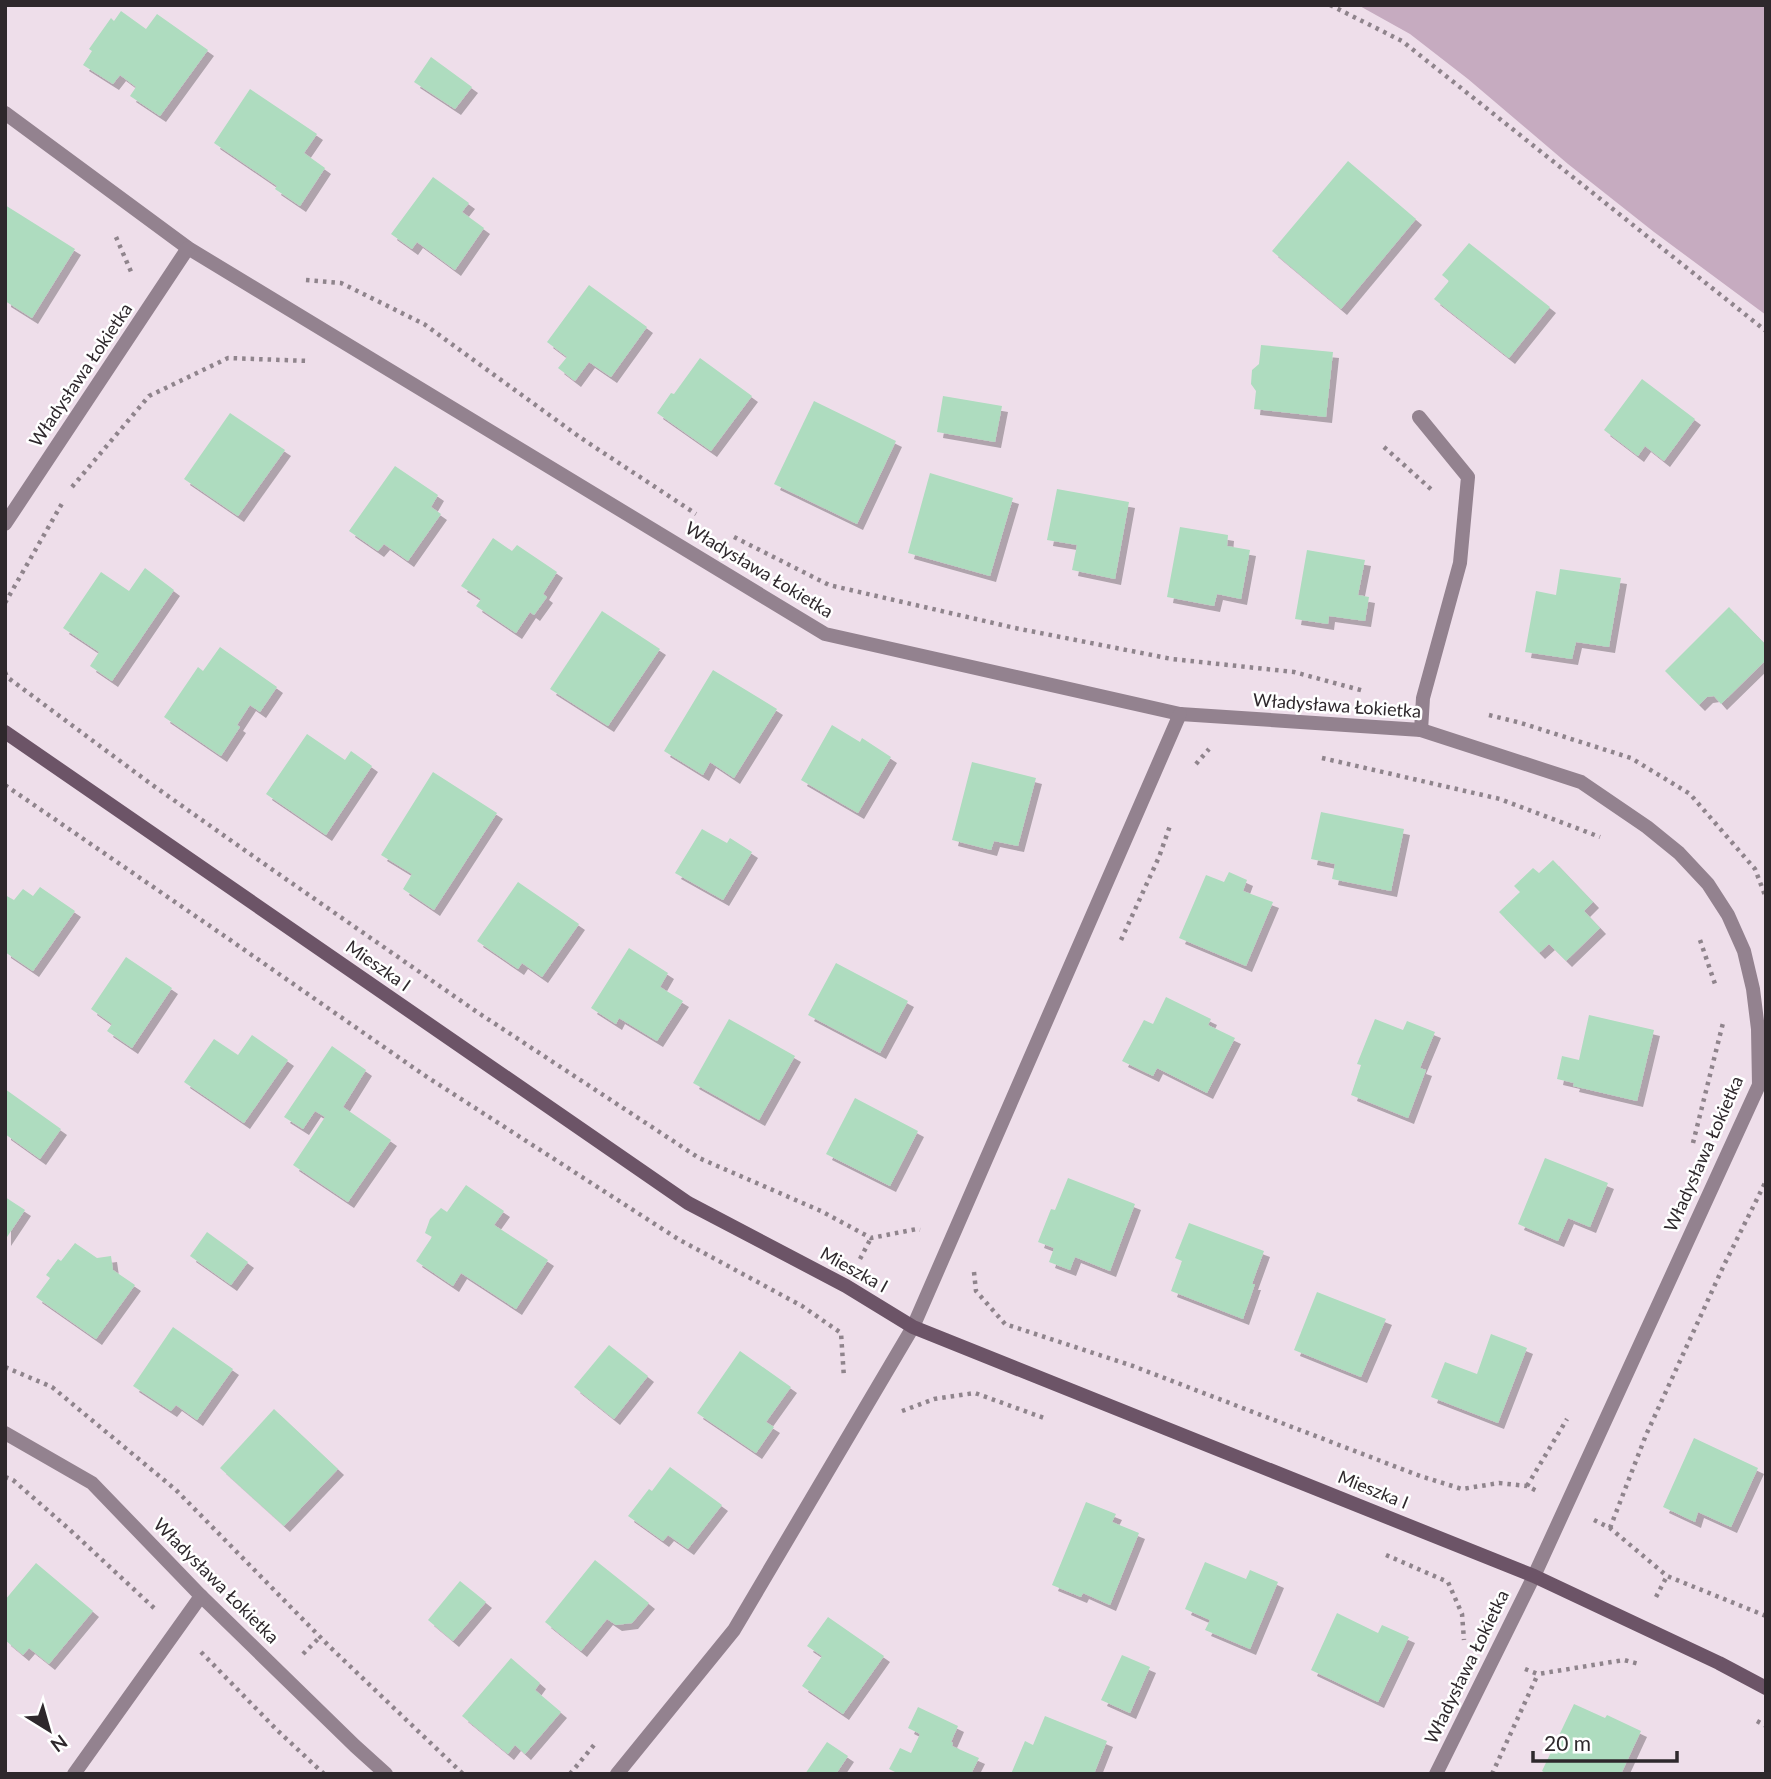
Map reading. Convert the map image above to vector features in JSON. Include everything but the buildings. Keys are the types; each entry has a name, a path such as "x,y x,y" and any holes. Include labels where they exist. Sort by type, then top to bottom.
{"street":[{"name":"Władysława Łokietka","path":"5,113 188,248 825,634 1180,714 1421,730 1581,782 1647,827 1679,853 1708,884 1728,915 1744,951 1753,989 1763,1086 1534,1576 1436,1774"},
{"name":"Władysława Łokietka","path":"5,524 188,248"},
{"path":"1419,417 1468,477 1460,563 1423,698 1421,730"},
{"path":"617,1774 734,1630 913,1327 1180,714"},
{"name":"Mieszka I","path":"5,733 688,1203 846,1286 913,1327 1534,1576 1766,1688"},
{"name":"Władysława Łokietka","path":"5,1433 92,1483 201,1596 386,1774"},
{"path":"74,1774 201,1596"}],"path":[{"path":"1330,5 1402,41 1766,331"},
{"path":"116,236 134,279"},
{"path":"303,280 341,283 424,324 581,438 700,517"},
{"path":"5,603 68,492 149,396 228,358 320,362"},
{"path":"1384,447 1433,490 1434,504"},
{"path":"734,537 829,585 1015,628 1172,659 1294,672 1373,694 1423,698"},
{"path":"6,676 151,784 477,1012 699,1158 821,1211 871,1238 917,1229 971,1254 976,1291 1005,1324 1133,1366 1420,1476 1462,1489 1499,1483 1527,1486 1610,1528 1667,1576 1766,1616"},
{"path":"1484,713 1631,758 1690,793 1755,869 1766,898"},
{"path":"1191,769 1215,743"},
{"path":"1317,757 1500,799 1610,841"},
{"path":"1118,945 1159,857 1173,819"},
{"path":"1699,937 1717,988"},
{"path":"1693,1146 1725,1013"},
{"path":"1610,1528 1646,1435 1766,1181"},
{"path":"917,1229 923,1218"},
{"path":"5,1367 52,1387 176,1490 330,1647 463,1774"},
{"path":"1527,1486 1567,1419"},
{"path":"1492,1774 1538,1674"},
{"path":"570,1774 595,1744"}],"shaded area":[{"path":"1358,5 1766,5 1766,315 1654,232 1410,34"}]}
